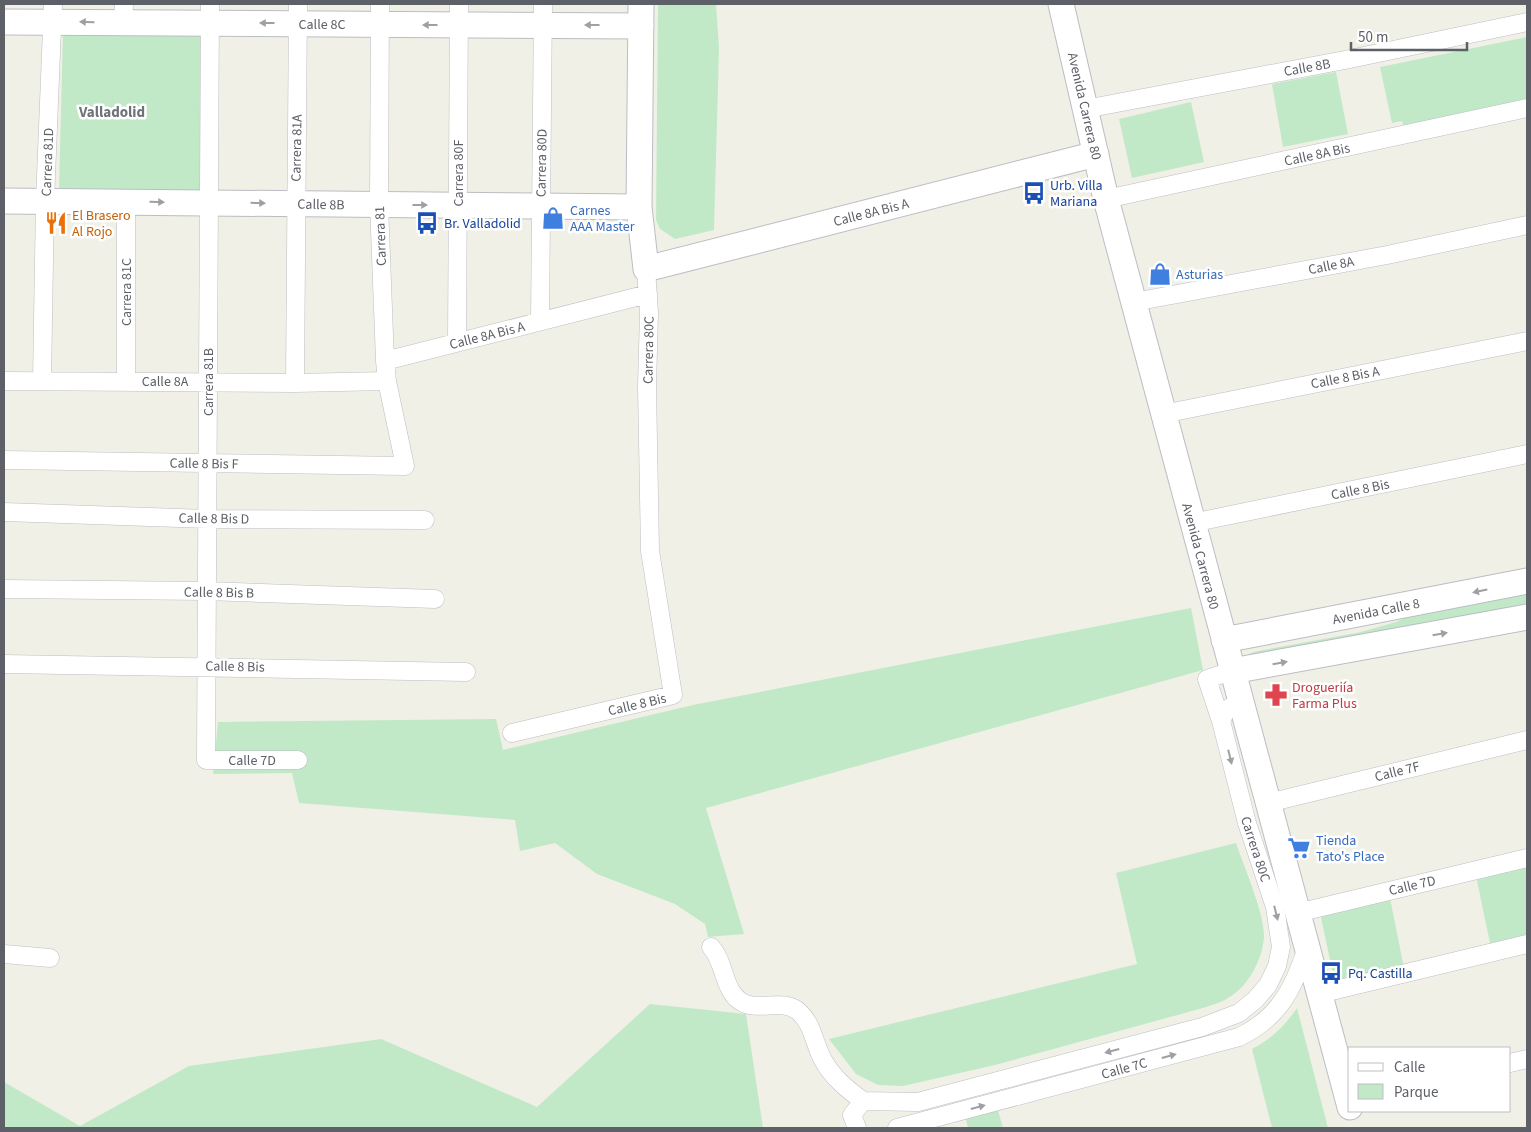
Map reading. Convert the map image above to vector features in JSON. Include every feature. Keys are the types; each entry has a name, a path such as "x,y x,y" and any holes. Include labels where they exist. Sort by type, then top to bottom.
{"street":[{"name":"Avenida Carrera 80","path":"1065,4 1085,109 1106,199 1348,1100"},
{"name":"Calle 8C","path":"4,22 53,13 641,15"},
{"name":"Carrera 81D","path":"42,380 45,202 53,13"},
{"name":"Carrera 81B","path":"206,760 210,13"},
{"name":"Carrera 81A","path":"295,383 298,14"},
{"name":"Carrera 81","path":"380,14 378,204 386,381 405,466"},
{"name":"Carrera 80F","path":"458,342 459,14"},
{"name":"Carrera 80D","path":"540,321 543,14"},
{"name":"Carrera 80C","path":"641,15 639,207 648,294 650,551 673,695"},
{"name":"Calle 8B","path":"1085,109 1345,60 1527,22"},
{"name":"Calle 8A Bis","path":"1106,199 1527,108"},
{"name":"Calle 8A Bis A","path":"646,269 1096,154"},
{"name":"Calle 8B","path":"4,201 639,207"},
{"name":"Carrera 81C","path":"126,202 126,382"},
{"name":"Calle 8A","path":"1134,302 1387,255 1527,225"},
{"name":"Calle 8A Bis A","path":"385,361 648,294"},
{"name":"Calle 8 Bis A","path":"1163,414 1527,341"},
{"name":"Calle 8A","path":"4,381 295,383 386,381"},
{"name":"Calle 8 Bis","path":"1192,523 1527,454"},
{"name":"Calle 8 Bis F","path":"4,460 405,466"},
{"name":"Calle 8 Bis D","path":"4,512 208,519 425,520"},
{"name":"Avenida Calle 8","path":"1224,640 1527,581"},
{"name":"Calle 8 Bis B","path":"4,589 207,591 435,599"},
{"path":"1232,671 1527,617"},
{"name":"Calle 8 Bis","path":"4,664 206,665 466,672"},
{"name":"Carrera 80C","path":"1232,671 1207,679 1221,721 1247,823 1279,927 1282,947 1277,966 1268,985 1255,1000"},
{"name":"Calle 8 Bis","path":"512,733 673,695"},
{"path":"1221,721 1226,710 1240,701"},
{"name":"Calle 7F","path":"1268,803 1527,740"},
{"name":"Calle 7D","path":"206,760 298,760"},
{"name":"Calle 7D","path":"1297,913 1527,858"},
{"path":"1319,994 1527,944"},
{"path":"711,947 717,954 731,992 741,1002 759,1006 784,1005 798,1010 807,1021 822,1059 833,1075 863,1101 852,1115 857,1128"},
{"name":"Calle 7C","path":"897,1128 1239,1037 1254,1029 1273,1014 1299,972 1307,948"},
{"path":"4,954 50,958"},
{"name":"Calle 7C","path":"863,1101 918,1102 1202,1027 1239,1012 1255,1000"},
{"path":"1511,1063 1527,1059"},
{"name":"Avenida Carrera 80","path":"1351,1112 1356,1128"}],"green space":[{"path":"658,4 716,4 719,48 714,230 675,239 660,229 656,220"},
{"path":"63,31 206,34 202,193 59,190"},
{"path":"1527,37 1527,102 1403,125 1402,121 1392,123 1380,67"},
{"path":"1336,72 1348,134 1283,147 1272,84"},
{"path":"1191,102 1204,162 1132,178 1119,119"},
{"path":"1527,588 1527,609 1245,659 1246,656 1253,652 1361,632 1396,622 1421,610"},
{"path":"1191,608 1203,670 706,808 744,934 708,937 705,924 675,904 597,874 555,843 520,851 515,820 299,803 292,773 213,774 218,722 496,719 503,750 693,705"},
{"path":"1236,843 1261,915 1264,936 1261,954 1248,980 1235,993 1222,1001 1203,1008 995,1065 903,1086 878,1085 856,1074 829,1039 1137,964 1116,873"},
{"path":"1527,865 1527,940 1491,948 1476,876"},
{"path":"1390,898 1404,968 1335,983 1320,913"},
{"path":"650,1004 746,1014 763,1128 4,1128 4,1082 80,1126 189,1066 381,1039 537,1107"},
{"path":"1297,1008 1328,1128 1272,1128 1252,1049 1277,1032"},
{"path":"997,1107 1003,1128 968,1128 965,1116"}],"place":[{"name":"Urb. Villa Mariana","path":"1034,193"},
{"name":"Carnes AAA Master","path":"553,218"},
{"name":"El Brasero Al Rojo","path":"56,223"},
{"name":"Br. Valladolid","path":"427,223"},
{"name":"Asturias","path":"1160,274"},
{"name":"Drogueriía Farma Plus","path":"1276,695"},
{"name":"Tienda Tato's Place","path":"1299,848"},
{"name":"Pq. Castilla","path":"1331,973"}],"district":[{"name":"Valladolid","path":"112,112"}]}
